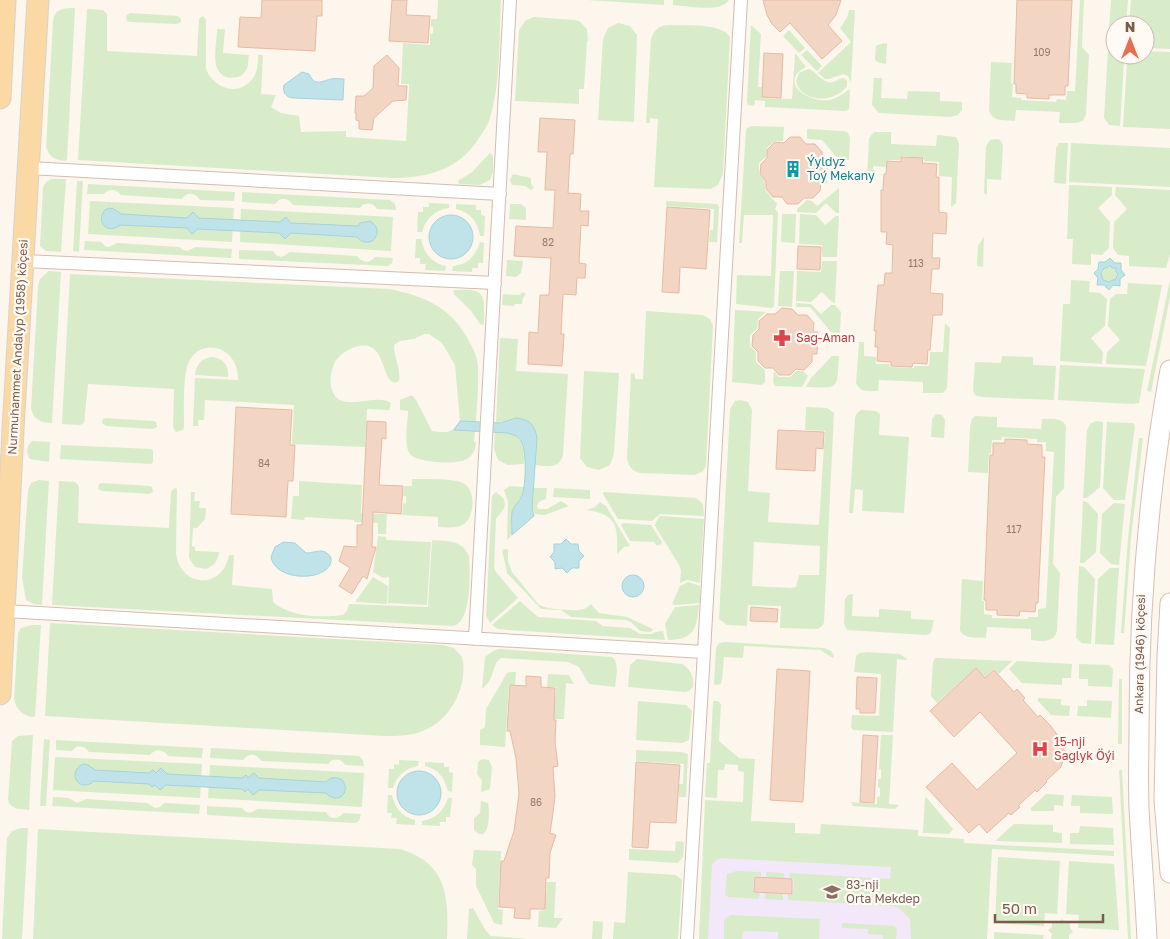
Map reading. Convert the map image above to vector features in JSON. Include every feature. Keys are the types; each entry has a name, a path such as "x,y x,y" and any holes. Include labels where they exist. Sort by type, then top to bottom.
{"main road":[{"path":"0,98 6,0"},
{"name":"Nurmuhammet Andalyp (1958) köçesi","path":"0,694 38,0"},
{"name":"Ankara (1946) köçesi","path":"1147,939 1139,805 1139,655 1148,521 1170,370"},
{"path":"1170,615 1167,797 1170,873"}],"street":[{"path":"475,639 510,0"},
{"path":"687,939 742,0"},
{"path":"29,168 500,194"},
{"path":"24,261 495,283"},
{"path":"5,611 704,652"}],"shaded area":[{"name":"83-nji Orta Mekdep","path":"705,831 964,846 964,939 699,939"}],"green space":[{"path":"438,0 501,0 498,75 494,104 489,121 471,149 453,164 442,170 419,176 393,178 78,160 87,9 103,10 107,14 107,51 197,56 199,19 203,16 206,20 206,69 209,76 220,85 234,89 241,88 247,84 256,73 258,55 263,55 261,94 276,95 271,107 281,113 299,116 301,132 346,131 346,137 406,141 409,84 401,84 403,43 430,45 430,34 433,33 431,19 437,19"},
{"path":"587,0 664,0 664,5"},
{"path":"673,0 729,0 719,6 704,8 673,5"},
{"path":"1080,0 1084,0 1082,47 1089,55 1086,114 1083,121 1059,123 1060,112 1016,110 1015,121 999,120 992,116 989,109 991,62 1012,63 1012,97 1021,98 1021,100 1056,102 1057,99 1066,100 1067,91 1075,91"},
{"path":"1111,0 1128,0 1127,15 1110,15"},
{"path":"1131,0 1170,0 1170,49 1155,48 1155,15 1130,15"},
{"path":"75,8 67,160 65,161 53,157 46,147 53,22 55,14 60,10"},
{"path":"849,10 855,10 851,82 848,76 843,74 825,79 818,73 851,42 840,28 847,18"},
{"path":"130,13 178,16 181,22 177,24 130,22 127,21 126,16"},
{"path":"534,17 579,21 587,29 588,41 584,89 579,89 579,104 515,101 519,30 526,20"},
{"path":"618,23 630,26 637,35 634,122 598,120 603,39 608,28"},
{"path":"669,25 711,27 725,32 730,37 723,174 718,185 711,189 654,187 658,119 650,118 650,123 646,123 651,39 657,29"},
{"path":"751,25 761,34 758,87 762,87 762,98 792,99 795,53 806,67 798,73 795,79 795,85 799,91 813,99 830,100 850,89 849,109 845,111 765,107 765,101 755,100 754,106 748,105"},
{"path":"217,29 225,29 223,53 249,55 247,69 241,76 229,78 219,72 215,54"},
{"path":"789,30 805,48 799,53 783,36"},
{"path":"887,43 886,64 877,62 875,59 876,46"},
{"path":"807,50 822,66 817,71 801,55"},
{"path":"1155,51 1170,52 1170,129 1123,127 1127,65 1155,65"},
{"path":"1107,65 1124,65 1120,126 1109,125 1104,118"},
{"path":"808,69 826,82 833,82 844,78 847,81 847,86 835,96 827,98 811,97 799,89 796,81 799,73"},
{"path":"874,78 882,78 881,98 907,99 908,91 940,92 940,101 962,102 962,110 958,115 950,117 879,113 872,105"},
{"path":"751,126 784,127 783,141 775,141 767,148 766,157 759,163 759,174 765,181 765,190 777,204 775,209 778,212 774,306 772,308 736,304 737,275 771,276 773,215 744,215 742,243 739,243 746,129"},
{"path":"807,129 843,131 848,133 850,138 849,160 839,160 822,140 807,139"},
{"path":"874,132 891,132 891,144 936,146 937,135 956,137 959,143 956,203 951,207 952,177 939,176 939,162 924,161 924,158 901,156 900,160 887,160 886,167 873,166 873,180 867,180 869,138"},
{"path":"998,139 1003,145 1001,180 987,179 987,194 985,194 986,146 990,140"},
{"path":"1059,143 1068,143 1066,184 1054,183 1056,148"},
{"path":"1071,143 1170,148 1170,187 1069,182"},
{"path":"490,153 493,156 493,172 490,180 480,185 459,184 458,181 472,172"},
{"path":"513,174 531,178 531,184 534,188 531,190 525,186 512,185 510,180"},
{"path":"51,179 66,179 61,252 46,251 40,246 43,187"},
{"path":"77,181 83,181 79,252 73,251"},
{"path":"88,184 235,192 234,201 200,200 196,195 191,194 186,195 182,199 121,195 117,191 112,190 104,194 87,194"},
{"path":"1069,185 1112,187 1112,195 1098,208 1110,222 1109,248 1102,255 1091,254 1091,265 1072,264 1073,239 1067,239"},
{"path":"1116,187 1170,190 1170,254 1166,268 1129,266 1129,256 1118,255 1113,248 1114,222 1127,209 1115,195"},
{"path":"839,188 839,213 836,213 826,203 816,213 797,212 797,209 807,200 812,201 817,206"},
{"path":"242,192 390,200 395,204 396,210 377,209 373,205 368,204 360,208 293,205 289,200 284,199 279,200 275,204 242,202"},
{"path":"90,201 234,208 232,242 88,234"},
{"path":"666,201 717,204 719,207 717,242 709,242 710,230 713,230 714,209 666,206"},
{"path":"429,203 449,204 449,208 435,213 428,219 422,232 417,232 418,212 423,212 423,207 429,207"},
{"path":"456,204 476,205 476,210 481,210 481,215 485,216 484,236 480,236 475,222 469,215 456,209"},
{"path":"510,204 521,204 526,208 526,220 509,219"},
{"path":"241,209 393,217 391,251 240,242"},
{"path":"782,214 796,214 795,243 781,242"},
{"path":"800,214 816,215 825,225 836,216 839,216 837,257 822,257 822,245 799,244"},
{"path":"984,237 983,267 977,266 978,246"},
{"path":"416,239 421,239 426,253 432,260 446,266 445,271 425,270 426,264 420,264 420,258 415,258"},
{"path":"85,241 101,242 109,247 117,243 179,247 187,251 196,247 232,249 231,258 84,250"},
{"path":"480,242 484,243 483,263 478,263 478,268 472,268 472,272 452,271 453,266 463,264 470,259 476,252"},
{"path":"239,250 273,251 277,256 282,257 290,252 357,256 366,262 371,261 375,257 393,258 392,263 388,266 239,259"},
{"path":"507,260 523,261 521,273 516,277 506,276"},
{"path":"822,261 837,261 835,303 822,292 811,302 796,301 797,271 821,272"},
{"path":"1110,265 1116,268 1118,274 1115,280 1109,283 1103,280 1101,273 1104,267"},
{"path":"49,271 61,272 52,423 38,420 31,408 38,286 40,279"},
{"path":"780,271 794,271 792,307 778,306"},
{"path":"70,274 390,289 426,300 455,320 476,355 478,377 475,449 467,459 455,462 421,459 414,457 408,450 406,439 408,411 400,410 400,400 412,395 432,431 448,432 460,421 455,365 442,343 429,334 400,341 394,345 399,376 399,381 396,382 392,382 389,379 378,354 371,347 359,346 353,348 337,359 334,364 331,386 333,393 338,399 351,402 379,400 391,403 389,410 367,409 365,447 292,444 294,405 205,400 204,420 198,420 198,426 193,426 195,378 238,380 237,368 232,359 226,352 218,348 201,350 193,355 188,364 186,370 183,430 176,432 173,427 174,389 88,384 84,423 80,425 62,424"},
{"path":"1071,280 1090,281 1089,292 1100,293 1107,299 1105,326 1091,338 1103,352 1102,364 1060,361 1063,304 1070,304"},
{"path":"1170,280 1170,297 1151,392 1147,391"},
{"path":"1128,283 1162,285 1146,366 1106,364 1107,352 1120,340 1108,326 1110,299 1116,294 1127,294"},
{"path":"453,291 476,291 482,296 484,301 483,325 480,324 471,311 454,294"},
{"path":"523,292 526,294 522,304 515,304 514,306 502,304 503,294 519,295"},
{"path":"796,303 811,304 821,314 831,305 835,305 841,312 840,333 832,333 810,307 796,307"},
{"path":"735,310 766,312 758,319 757,329 750,335 750,346 756,352 756,362 765,370 765,382 762,385 732,382"},
{"path":"646,311 703,315 710,319 713,326 706,466 703,471 695,475 640,473 629,466 627,458 631,373 635,374 635,379 643,379"},
{"path":"945,323 950,328 947,388 943,393 923,393 923,382 879,380 878,391 865,391 858,386 856,383 859,342 864,342 864,356 876,357 876,364 889,364 890,367 914,368 914,366 929,366 930,352 943,352"},
{"path":"500,338 518,339 516,371 568,374 563,455 561,460 555,465 534,465 537,438 516,418 496,423"},
{"path":"832,356 839,356 837,381 834,385 831,387 806,387 811,378"},
{"path":"1002,356 1033,357 1033,365 1056,366 1054,400 982,397 975,395 973,390 975,362 1001,363"},
{"path":"211,357 219,359 224,363 228,377 195,375 200,363 204,359"},
{"path":"1060,365 1145,369 1139,403 1058,400"},
{"path":"584,371 619,373 614,454 610,465 599,470 587,467 580,458"},
{"path":"774,371 779,377 790,377 796,371 803,371 808,376 802,387 775,386 773,382"},
{"path":"735,401 748,402 752,410 748,491 770,493 768,522 819,525 825,431 805,430 806,407 827,408 834,413 824,622 818,629 780,628 781,606 748,605 747,626 727,625 719,619 730,409","holes":["754,542 820,546 819,575 799,575 796,587 792,588 752,586"]},
{"path":"861,410 876,411 880,414 879,435 909,437 904,513 862,511 863,490 855,489 853,513 849,513 855,418"},
{"path":"936,414 942,415 945,420 944,438 931,437 932,419"},
{"path":"975,416 997,417 997,427 1041,429 1042,419 1056,419 1062,421 1066,426 1064,488 1056,497 1053,564 1060,573 1057,631 1050,640 1031,640 1031,629 987,627 986,638 967,637 960,630 962,579 983,581 982,601 984,601 984,614 992,615 992,618 1028,619 1028,617 1038,617 1038,609 1046,608 1054,452 1046,451 1046,442 1037,442 1037,439 1002,437 1001,440 992,440 988,473 968,472 970,426"},
{"path":"103,419 153,421 156,422 157,427 153,429 106,426 102,423"},
{"path":"1096,421 1103,422 1100,487 1087,498 1083,498 1087,430 1090,424"},
{"path":"1107,422 1133,423 1135,426 1125,500 1114,500 1103,488"},
{"path":"495,431 510,434 519,439 523,449 524,464 508,465 498,460 494,449"},
{"path":"1139,438 1143,438 1131,538 1124,633 1121,633 1128,538"},
{"path":"32,441 50,442 49,462 30,459 27,450"},
{"path":"61,445 152,449 153,462 151,464 60,459"},
{"path":"412,479 459,481 463,483 467,486 472,496 472,509 468,520 458,527 438,527 438,517 402,515 403,504 406,503 406,496 403,496 404,486 412,486"},
{"path":"39,480 49,481 42,605 26,600 22,577 28,490 31,483"},
{"path":"59,481 75,482 79,486 78,523 169,528 171,491 175,488 177,489 176,553 179,565 185,573 193,578 211,579 219,574 225,566 229,555 234,555 232,585 272,589 273,602 288,611 306,615 343,615 347,611 349,604 428,607 432,540 454,542 467,551 469,557 468,596 464,616 459,623 453,626 52,605"},
{"path":"299,481 362,485 361,513 387,514 386,534 378,534 378,523 305,517 304,520 291,519 293,496 299,496"},
{"path":"99,484 149,486 152,487 153,492 149,494 102,491 98,489"},
{"path":"510,486 524,487 512,513 512,535 507,540 508,502 504,490"},
{"path":"534,488 547,488 546,499 540,501 537,505 538,509 547,509 561,501 569,506 545,515 535,514 532,508"},
{"path":"554,488 590,490 590,499 553,497"},
{"path":"191,492 195,492 194,501 200,501 199,508 206,508 205,519 197,528 193,528 192,546 195,547 195,551 219,552 215,563 206,569 195,567 189,558"},
{"path":"496,492 504,499 505,505 496,519 494,568 518,598 490,623 486,616 492,496"},
{"path":"604,492 696,498 703,504 704,516 660,514 652,521 618,519 603,494"},
{"path":"1083,501 1087,502 1098,514 1096,552 1084,563 1080,563"},
{"path":"600,502 606,506 630,546 624,547 617,554 617,536 614,523 604,515 586,510 595,507"},
{"path":"1114,503 1125,504 1119,565 1111,564 1100,553 1102,514"},
{"path":"660,516 704,519 700,583 687,580 680,583 681,570 679,565 655,526"},
{"path":"623,523 651,525 662,542 661,544 657,546 654,542 630,541 621,525"},
{"path":"378,536 386,537 386,540 431,542 427,605 388,603 389,577 383,578 373,572"},
{"path":"508,549 508,561 512,572 539,605 554,609 574,610 587,608 591,604 599,613 627,617 653,629 651,632 640,631 631,622 626,620 571,617 561,610 541,609 507,573 502,550"},
{"path":"1079,566 1084,567 1095,579 1091,644 1082,643 1076,638"},
{"path":"1110,568 1119,568 1114,645 1095,644 1098,579"},
{"path":"373,577 388,586 387,604 355,602"},
{"path":"688,582 700,586 700,603 672,604 680,586"},
{"path":"853,594 852,616 879,617 879,609 911,611 911,619 934,620 931,633 926,635 847,630 844,624 845,599 848,595"},
{"path":"520,601 538,617 596,621 603,626 630,628 640,634 663,631 665,640 508,630 498,629 492,625"},
{"path":"699,605 695,626 689,635 684,638 668,640 665,624 675,607"},
{"path":"50,623 443,645 454,648 462,657 463,679 455,701 441,719 423,731 404,735 384,736 45,716"},
{"path":"41,625 35,717 27,716 21,712 14,699 18,633 21,628"},
{"path":"719,643 824,648 831,651 834,656 833,658 820,650 744,646 743,658 724,657 721,684 716,685 714,684 716,648"},
{"path":"499,649 612,657 617,667 615,687 589,684 579,667 568,662 501,658 482,689 485,657"},
{"path":"867,652 900,654 908,660 897,659 893,732 853,730 851,727 852,715 879,716 881,674 854,672 856,656"},
{"path":"935,658 1012,661 999,674 994,669 985,677 976,668 937,703 931,696 933,662"},
{"path":"637,659 682,664 688,668 691,674 693,687 685,692 628,687 630,665"},
{"path":"1017,661 1072,664 1071,678 1062,678 1062,685 1022,683 1009,669"},
{"path":"1079,664 1109,665 1113,669 1112,687 1088,686 1088,679 1079,679"},
{"path":"516,672 515,685 509,685 505,747 480,745 480,730 485,727 486,709 507,673"},
{"path":"548,674 569,675 574,684 566,683 564,719 554,719 556,687 547,687"},
{"path":"1119,679 1122,679 1122,744 1118,744"},
{"path":"1038,698 1061,699 1061,705 1070,706 1069,716 1051,715 1038,701"},
{"path":"1087,700 1112,701 1111,718 1077,716 1078,706 1087,706"},
{"path":"638,701 686,705 692,711 689,740 682,743 636,740"},
{"path":"714,701 718,701 721,704 719,741 739,758 755,759 751,821 795,823 795,833 820,834 821,824 918,830 918,836 964,839 964,843 1114,851 1114,856 992,849 987,939 911,939 910,919 899,908 788,900 788,894 793,894 794,879 789,878 790,873 890,879 891,867 721,858 712,865 708,939 699,939 705,800 743,802 744,772 738,771 738,765 725,764 724,770 718,770 717,798 705,797 707,763 710,763"},
{"path":"33,735 29,810 19,809 11,806 8,800 12,741 18,736"},
{"path":"881,735 893,735 889,804 899,805 895,809 853,806 851,802 877,804 877,797 880,796 878,779 881,779 881,769 879,769"},
{"path":"44,739 50,740 46,806 40,806"},
{"path":"56,740 203,748 202,758 168,756 159,750 154,751 150,755 89,752 80,746 72,751 56,750"},
{"path":"211,748 359,756 363,760 364,766 345,765 337,760 328,764 261,761 257,756 252,755 243,760 210,758"},
{"path":"636,750 688,754 686,797 679,797 679,784 683,784 684,764 636,761"},
{"path":"55,757 202,764 200,798 53,790"},
{"path":"482,759 489,760 492,767 490,789 481,792 482,780 477,774 478,762"},
{"path":"399,760 419,761 418,766 402,773 393,788 388,788 389,769 394,769 394,764 399,765"},
{"path":"425,762 444,763 444,767 449,767 449,772 453,773 452,792 448,791 445,782 434,769 425,766"},
{"path":"210,765 364,773 362,807 208,798"},
{"path":"1119,770 1122,770 1131,939 1128,939"},
{"path":"1046,794 1064,795 1063,806 1054,805 1054,811 1031,811 1031,808"},
{"path":"388,795 392,795 397,808 403,814 415,820 415,825 396,824 397,818 391,818 392,813 387,813"},
{"path":"1072,795 1112,797 1113,814 1080,813 1080,806 1071,806"},
{"path":"53,797 69,798 77,803 86,799 147,803 155,808 160,807 164,803 200,805 199,814 52,806"},
{"path":"448,798 452,798 450,817 446,817 446,822 440,822 440,826 422,825 422,821 435,816 441,810"},
{"path":"925,798 953,829 949,834 923,833"},
{"path":"481,801 488,803 489,820 486,831 483,834 479,834 474,830 474,818 480,813"},
{"path":"207,806 242,808 250,813 258,809 326,812 330,817 334,818 339,817 343,813 361,814 359,821 355,823 207,815"},
{"path":"1014,824 1053,825 1053,832 1062,833 1062,843 995,841"},
{"path":"1080,826 1113,828 1114,845 1070,844 1070,833 1079,833"},
{"path":"28,828 22,939 2,939 7,838 12,831"},
{"path":"38,829 400,849 416,855 427,863 436,873 442,884 447,909 447,939 33,939"},
{"path":"676,841 684,842 683,857 678,863 629,860 629,849 675,851"},
{"path":"474,850 501,851 498,909 503,910 502,925 494,923 476,886 476,869 472,865"},
{"path":"998,857 1060,861 1057,914 1045,913 1044,926 995,923"},
{"path":"1069,861 1114,864 1119,930 1078,928 1079,915 1066,914"},
{"path":"736,871 761,872 761,876 754,876 753,892 760,893 759,899 728,897 725,895 727,874"},
{"path":"628,872 676,875 682,880 678,939 613,939 614,922 625,923"},
{"path":"766,872 784,873 784,878 778,878 777,894 783,894 783,900 765,899 765,893 769,893 770,877 766,877"},
{"path":"547,882 556,882 554,918 563,918 556,928 538,927 539,911 545,910"},
{"path":"473,908 486,931 491,936 529,939 467,939 469,909"},
{"path":"730,915 820,919 819,939 778,939 778,932 743,931 742,939 724,939 724,920"},
{"path":"1062,919 1070,923 1070,928 1073,932 1069,935 1069,939 1051,939 1052,934 1048,930 1052,927 1052,922 1058,922"},
{"path":"593,921 603,922 602,939 592,939"},
{"path":"842,923 894,926 897,929 896,939 883,939 883,935 868,934 868,929 842,928"},
{"path":"994,932 1044,935 1043,939 994,939"}],"water":[{"path":"302,72 309,74 316,82 344,79 343,100 291,98 287,96 284,85"},
{"path":"109,208 121,214 187,218 193,212 199,218 280,222 286,217 291,223 358,226 360,223 370,221 375,225 377,234 375,238 367,242 357,237 291,233 285,239 279,233 198,229 192,234 187,228 120,225 111,229 104,226 101,219 102,214"},
{"path":"451,215 463,219 469,225 473,237 469,249 463,255 451,259 439,255 433,249 429,237 433,225 439,219"},
{"path":"1110,258 1115,263 1121,263 1121,270 1125,275 1120,279 1120,286 1113,285 1109,290 1104,285 1097,285 1098,278 1094,273 1098,269 1099,262 1105,262","holes":["1110,265 1112,268 1116,268 1118,274 1115,280 1109,282 1103,280 1101,273 1104,268"]},
{"path":"516,418 531,424 537,438 532,508 534,516 512,535 512,512 521,497 524,484 525,459 521,441 508,433 454,430 460,421 500,423"},
{"path":"566,539 571,544 578,544 579,551 584,556 579,561 579,568 572,568 567,573 562,568 555,569 555,562 550,557 554,552 554,544 561,544"},
{"path":"284,542 295,543 306,553 326,552 331,558 329,566 324,571 315,575 293,575 283,572 275,566 271,557 275,547"},
{"path":"633,575 641,578 644,586 641,594 633,597 625,594 622,586 625,578"},
{"path":"83,764 95,770 149,773 153,770 156,773 161,768 167,774 242,778 246,775 248,778 254,773 259,778 326,782 336,778 342,780 345,789 342,796 335,798 326,793 259,790 253,795 248,789 245,792 242,789 166,785 160,790 155,785 152,787 149,784 94,781 84,785 76,780 75,776 75,772"},
{"path":"419,771 431,775 437,781 441,793 437,805 431,811 419,815 407,811 401,805 397,793 401,781 407,775"}],"building":[{"path":"262,0 322,0 322,16 317,16 315,51 238,47 240,17 261,18"},
{"path":"392,0 407,0 406,15 430,16 428,43 389,41"},
{"path":"763,0 841,0 836,15 828,25 842,41 822,59 790,23 780,32 772,24 767,15"},
{"path":"1017,0 1072,0 1068,86 1065,86 1065,95 1049,95 1049,99 1027,98 1027,94 1016,93 1016,84 1014,84"},
{"path":"764,53 783,54 781,98 762,97"},
{"path":"387,55 399,68 398,86 407,86 406,100 393,101 374,118 372,130 359,129 359,121 356,120 355,113 356,96 364,96 373,88 374,66"},
{"path":"540,118 575,120 573,154 570,154 568,193 581,194 580,211 589,211 588,226 581,225 579,263 586,264 585,278 577,278 576,295 563,294 561,334 564,334 562,366 528,364 529,332 538,333 540,295 549,295 551,258 514,256 516,226 553,228 555,190 545,190 547,152 538,152"},
{"name":"Ýyldyz Toý Mekany","path":"790,137 800,137 806,144 815,144 822,152 822,160 827,160 826,183 821,183 820,191 813,198 804,198 798,204 787,204 782,197 773,197 766,189 766,181 760,174 761,164 767,158 767,150 775,142 784,143"},
{"path":"901,157 923,158 922,163 937,164 936,177 939,177 939,212 947,213 946,234 933,233 932,258 940,258 939,269 932,269 930,293 943,294 942,315 933,315 927,364 913,363 912,367 891,366 891,362 877,361 878,347 875,347 876,331 874,331 878,285 884,285 885,273 892,273 893,245 886,244 887,232 881,232 881,190 883,190 887,161 901,162"},
{"path":"667,207 710,210 706,269 680,267 679,293 662,292"},
{"path":"798,246 821,247 820,270 797,269"},
{"path":"782,308 792,309 798,315 807,315 814,323 813,332 818,332 817,354 812,354 812,362 804,370 796,369 790,375 779,375 773,368 765,368 758,361 758,352 752,346 753,335 759,329 759,321 767,314 775,314"},
{"path":"236,407 292,410 290,445 295,445 293,481 288,481 286,517 231,514"},
{"path":"367,421 386,422 386,439 382,438 379,485 403,486 401,514 373,512 372,547 376,547 367,579 363,576 352,594 339,586 350,568 339,561 344,546 357,547 357,525 362,525"},
{"path":"778,430 824,432 823,449 816,448 815,471 776,469"},
{"path":"1005,439 1027,440 1027,444 1042,445 1042,457 1045,457 1038,603 1036,603 1035,612 1020,611 1019,616 997,615 997,610 986,610 986,600 984,600 990,455 993,455 993,443 1005,443"},
{"path":"751,607 778,609 777,622 750,621"},
{"name":"15-nji Saglyk Öýi","path":"976,668 985,678 994,670 1014,692 1017,689 1025,698 1023,700 1038,717 1040,715 1050,725 1061,740 1065,754 1061,767 1047,782 1037,792 1035,790 1011,815 1009,813 987,833 979,824 969,833 926,787 952,763 977,790 1017,753 980,712 954,737 930,711"},
{"path":"777,669 810,671 803,802 770,800"},
{"path":"526,676 541,677 541,687 555,688 554,720 556,720 555,742 558,766 553,767 555,796 550,833 556,835 550,853 549,878 546,878 545,909 530,909 530,919 514,918 515,908 499,907 501,861 504,861 514,831 519,794 516,758 510,731 507,731 510,685 526,686"},
{"path":"857,677 877,678 875,713 860,713 860,709 856,709"},
{"path":"863,735 878,736 874,803 860,802"},
{"path":"636,762 680,765 676,823 650,822 648,848 632,847"},
{"path":"755,877 792,879 792,894 754,892"}],"place":[{"name":"Ýyldyz Toý Mekany","path":"793,169"},
{"name":"Sag-Aman","path":"782,338"},
{"name":"15-nji Saglyk Öýi","path":"1040,749"},
{"name":"83-nji Orta Mekdep","path":"832,892"}]}
